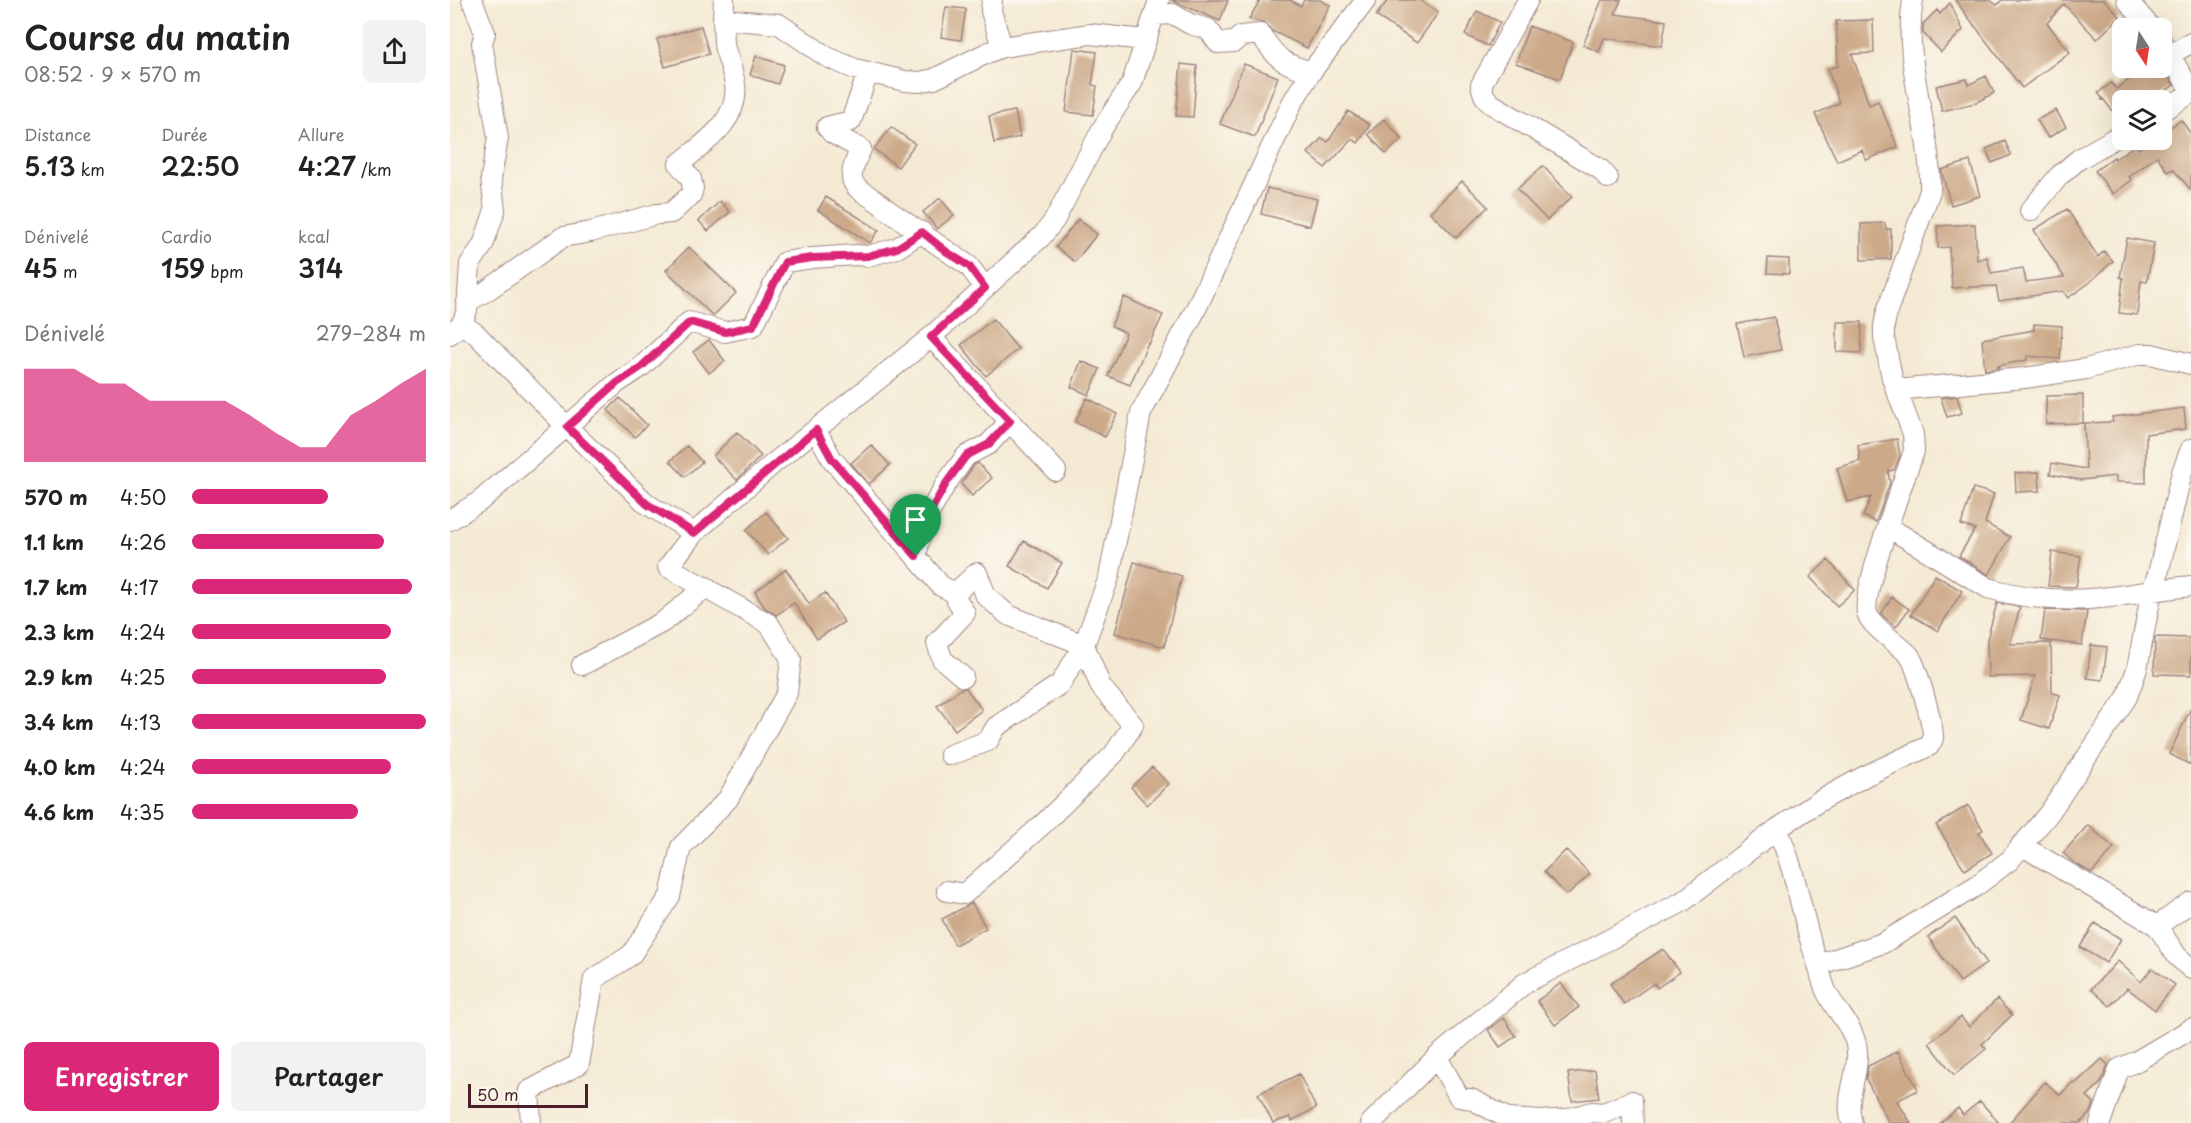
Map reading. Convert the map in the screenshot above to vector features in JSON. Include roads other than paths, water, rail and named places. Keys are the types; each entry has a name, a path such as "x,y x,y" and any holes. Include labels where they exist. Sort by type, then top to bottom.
{"street":[{"path":"472,0 485,33 482,43 498,138 491,178 495,210 483,245 470,264 467,302 456,329 477,334 567,427 647,504 694,533"},
{"path":"467,302 486,292 562,237 591,232 657,214 670,213 691,195 693,188 691,179 679,164 724,125 732,108 735,88 731,62 725,48 724,0"},
{"path":"992,0 991,11 1002,47"},
{"path":"950,755 988,741 996,727 1060,684 1084,645 1109,577 1141,413 1195,311 1292,103 1311,72 1366,0"},
{"path":"1528,0 1481,85 1484,95 1490,103 1600,169 1608,178"},
{"path":"1371,1123 1437,1057 1526,983 1682,902 1777,829 1818,802 1865,776 1929,746 1933,740 1933,730 1911,657 1868,615 1868,596 1888,527 1914,451 1913,434 1896,390 1884,337 1887,311 1930,191 1930,174 1916,83 1910,21 1913,0"},
{"path":"2131,2 2143,18"},
{"path":"531,1123 529,1090 579,1064 594,979 631,955 670,896 681,847 728,799 787,693 791,659 769,624 668,567 694,533 931,337 1042,237 1054,221 1102,129 1132,83 1156,7 1190,24 1208,29 1218,43 1234,42 1241,36 1260,34 1279,59 1311,72"},
{"path":"723,21 779,24 827,57 868,73 919,82 934,79 1002,47 1090,34 1145,40"},
{"path":"2172,47 2191,43"},
{"path":"2172,59 2191,92 2172,104"},
{"path":"868,73 850,121 827,127 832,133 861,149 853,164 851,179 859,192 878,200 889,211 969,266 985,288"},
{"path":"2030,211 2059,176 2079,159 2112,140"},
{"path":"450,520 480,501 617,383 641,367 690,322 725,332 753,326 785,262 812,258 868,256 897,248 922,232"},
{"path":"931,337 1056,471"},
{"path":"1896,390 2076,371 2140,354 2151,354 2191,364"},
{"path":"916,556 923,524 947,482 966,456 989,444 1010,421"},
{"path":"816,430 832,459 941,586 955,592"},
{"path":"1818,965 1883,943 1976,886 2010,860 2050,812 2127,697 2137,669 2152,590 2158,574 2181,472 2191,449"},
{"path":"1888,527 1988,588 2007,594 2090,599 2191,586"},
{"path":"947,891 964,894 1034,832 1114,754 1133,725 1101,687 1084,645 1008,615 986,596 977,573 955,592"},
{"path":"582,665 663,622 706,587"},
{"path":"955,592 965,613 937,643 942,659 963,677"},
{"path":"1777,829 1787,851 1807,936 1827,993 1851,1029 1857,1052 1849,1110 1852,1123"},
{"path":"2021,845 2157,926 2177,956 2191,969"},
{"path":"2157,926 2191,902"},
{"path":"2100,1123 2119,1069 2191,1029"},
{"path":"1437,1057 1460,1097 1471,1099 1509,1119 1541,1121 1567,1119 1592,1112 1604,1113 1632,1101 1633,1123"}]}
